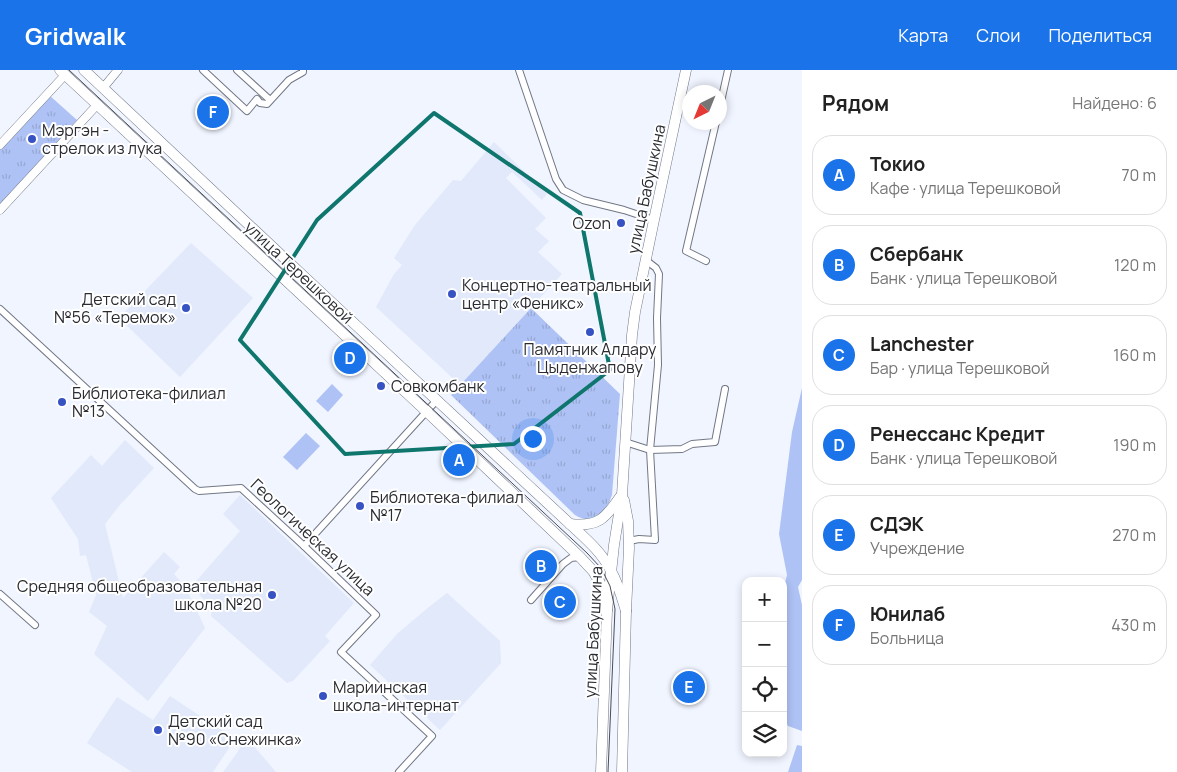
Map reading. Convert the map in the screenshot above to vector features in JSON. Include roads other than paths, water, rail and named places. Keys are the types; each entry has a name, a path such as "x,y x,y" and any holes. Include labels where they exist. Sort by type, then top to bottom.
{"main road":[{"name":"улица Терешковой","path":"84,70 597,550 611,570 626,611"},
{"name":"улица Бабушкина","path":"601,772 607,610 622,495 632,335 635,312 686,70"},
{"name":"улица Терешковой","path":"63,72 579,556 593,571 600,583 607,610"},
{"name":"улица Бабушкина","path":"622,495 628,522 629,541 622,772"},
{"path":"570,524 589,525 599,521 611,510 622,495"},
{"path":"579,556 629,541"}],"street":[{"path":"103,88 118,70"},
{"path":"203,70 247,111 262,94"},
{"path":"257,100 267,104 289,80 303,72 303,70"},
{"path":"519,70 556,180 563,190 584,200 654,220"},
{"path":"725,85 728,70"},
{"path":"0,145 63,72"},
{"path":"242,72 270,100"},
{"path":"0,210 97,104"},
{"path":"706,261 686,250 714,130"},
{"path":"629,541 639,539 655,540 650,450 658,365 657,318 659,274 656,268 647,260"},
{"name":"Геологическая улица","path":"0,309 195,490 240,487 376,615 342,652 432,736 399,772"},
{"path":"625,442 650,450 682,449 692,444 715,442 725,389"},
{"path":"304,546 437,400"},
{"path":"531,600 563,564 571,558 579,556"},
{"path":"0,594 35,625"}],"tram line":[{"path":"69,70 601,568 610,586 615,609 608,772"}],"place":[{"name":"Юнилаб","path":"213,112"},
{"name":"Мэргэн - стрелок из лука","path":"32,139"},
{"name":"Ozon","path":"621,223"},
{"name":"Концертно-театральный центр «Феникс»","path":"452,294"},
{"name":"Детский сад №56 «Теремок»","path":"186,308"},
{"name":"Памятник Алдару Цыденжапову","path":"590,332"},
{"name":"Ренессанс Кредит","path":"350,358"},
{"name":"Совкомбанк","path":"381,386"},
{"name":"Библиотека-филиал №13","path":"62,402"},
{"name":"Токио","path":"459,460"},
{"name":"Библиотека-филиал №17","path":"360,506"},
{"name":"Сбербанк","path":"541,566"},
{"name":"Средняя общеобразовательная школа №20","path":"272,595"},
{"name":"Lanchester","path":"560,602"},
{"name":"СДЭК","path":"689,687"},
{"name":"Мариинская школа-интернат","path":"323,696"},
{"name":"Детский сад №90 «Снежинка»","path":"158,730"}]}
